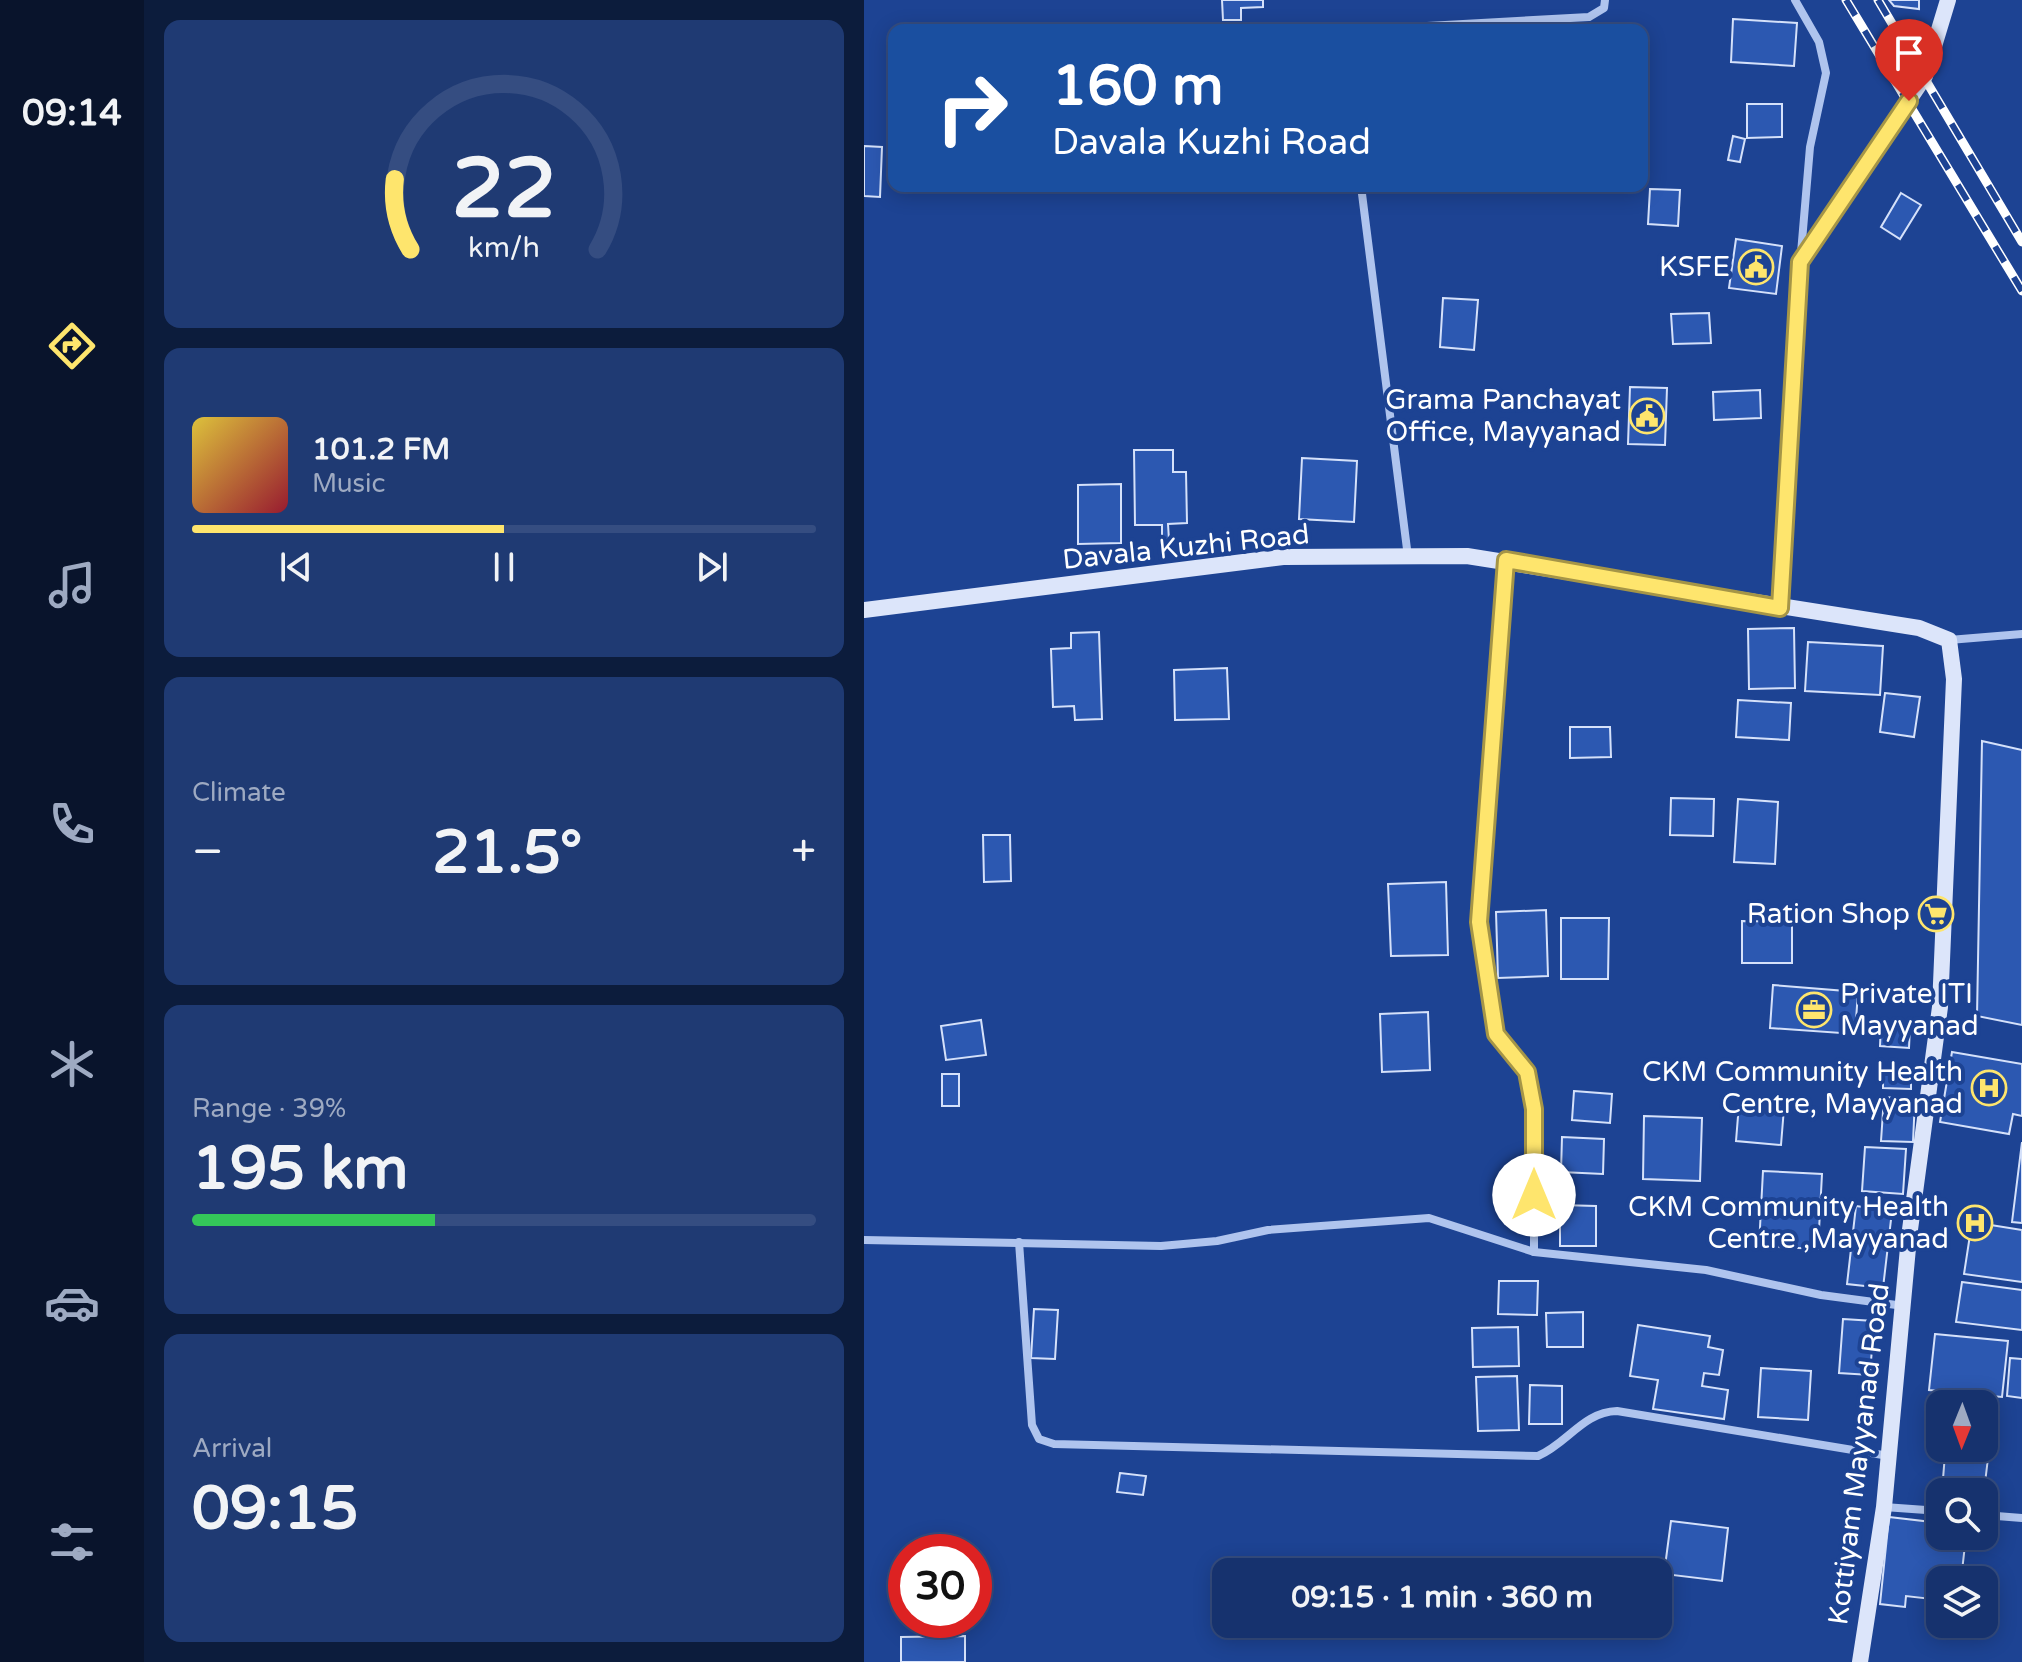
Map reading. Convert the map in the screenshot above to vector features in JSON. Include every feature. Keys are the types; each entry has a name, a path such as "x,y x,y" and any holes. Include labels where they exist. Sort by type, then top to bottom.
{"street":[{"path":"1463,24 1589,17 1604,8 1605,0"},
{"path":"1780,608 1800,262 1810,147 1826,73 1819,42 1795,0"},
{"path":"1800,262 1925,76 1948,0"},
{"path":"1362,192 1408,557"},
{"name":"Davala Kuzhi Road","path":"864,610 1283,557 1408,557 1506,560 1780,608 1919,628 1949,640"},
{"path":"1506,560 1479,922 1496,1034 1527,1072 1534,1109 1534,1252"},
{"path":"1949,640 2022,634"},
{"name":"Kottiyam Mayyanad Road","path":"1860,1662 1884,1507 1909,1237 1940,1007 1954,679 1949,640"},
{"path":"864,1240 1161,1246 1217,1241 1268,1230 1429,1218 1534,1252 1706,1270 1821,1295 1904,1307"},
{"path":"1019,1242 1032,1425 1039,1439 1054,1444 1538,1456 1556,1448 1600,1411 1617,1411 1889,1456"},
{"path":"1884,1507 1926,1510"},
{"path":"1998,1516 2022,1518"}],"building":[{"path":"1222,0 1263,0 1263,7 1241,8 1241,20 1223,20"},
{"path":"1889,0 1919,0 1919,9 1894,6"},
{"path":"1733,19 1797,23 1794,66 1731,62"},
{"path":"1747,104 1782,104 1782,137 1747,138"},
{"path":"1733,136 1745,139 1740,162 1728,160"},
{"path":"864,146 882,147 880,197 864,196"},
{"path":"1650,189 1680,190 1678,226 1648,224"},
{"path":"1901,193 1921,205 1900,239 1881,227"},
{"name":"KSFE","path":"1736,239 1782,246 1776,294 1729,288"},
{"path":"1443,298 1478,300 1474,350 1440,347"},
{"path":"1709,313 1711,343 1673,344 1671,314"},
{"name":"Grama Panchayat Office, Mayyanad","path":"1630,387 1667,388 1665,445 1628,444"},
{"path":"1760,390 1761,418 1714,420 1713,392"},
{"path":"1134,450 1173,450 1173,472 1186,472 1187,523 1168,524 1169,540 1162,539 1162,525 1135,525"},
{"path":"1302,458 1357,461 1354,522 1299,519"},
{"path":"1121,484 1121,543 1078,544 1078,485"},
{"path":"1794,628 1795,688 1749,689 1748,629"},
{"path":"1099,632 1102,719 1075,720 1074,706 1053,707 1051,649 1071,648 1071,633"},
{"path":"1808,642 1883,646 1880,695 1805,691"},
{"path":"1227,668 1229,719 1175,720 1174,670"},
{"path":"1885,693 1920,697 1914,737 1880,732"},
{"path":"1738,700 1791,703 1789,740 1736,737"},
{"path":"1570,727 1610,727 1611,757 1570,758"},
{"path":"1982,741 2022,750 2022,1025 1977,1016"},
{"path":"1671,798 1714,799 1713,836 1670,835"},
{"path":"1738,799 1778,802 1775,864 1734,862"},
{"path":"983,835 1010,835 1011,881 984,882"},
{"path":"1446,882 1448,955 1391,956 1388,884"},
{"path":"1546,910 1548,976 1498,978 1496,912"},
{"path":"1561,918 1609,918 1608,979 1561,979"},
{"path":"1742,921 1792,922 1792,963 1742,963"},
{"name":"Private ITI Mayyanad","path":"1773,985 1858,992 1855,1034 1770,1028"},
{"path":"1428,1012 1430,1070 1382,1072 1380,1014"},
{"path":"981,1020 986,1055 946,1060 941,1026"},
{"path":"1881,1024 1910,1026 1909,1048 1880,1046"},
{"name":"CKM Community Health Centre, Mayyanad","path":"1952,1052 2022,1064 2022,1116 2013,1114 2009,1134 1940,1122"},
{"path":"1883,1069 1911,1070 1911,1089 1883,1088"},
{"path":"942,1074 959,1074 959,1106 942,1106"},
{"path":"1574,1091 1612,1094 1610,1123 1572,1120"},
{"path":"1884,1097 1915,1099 1913,1142 1881,1141"},
{"path":"1739,1104 1784,1108 1781,1145 1736,1141"},
{"path":"1644,1116 1702,1118 1700,1181 1643,1179"},
{"path":"1562,1137 1604,1139 1603,1174 1561,1172"},
{"path":"2022,1142 2022,1223 2012,1222"},
{"path":"1865,1147 1906,1149 1903,1194 1862,1191"},
{"path":"1763,1171 1822,1174 1818,1249 1759,1246"},
{"path":"1560,1205 1596,1206 1596,1246 1560,1246"},
{"path":"1856,1206 1892,1211 1883,1288 1847,1284"},
{"path":"1972,1222 2022,1230 2022,1282 1964,1274"},
{"path":"1499,1281 1538,1281 1537,1315 1498,1314"},
{"path":"1962,1282 2022,1290 2022,1330 1956,1322"},
{"path":"1034,1309 1058,1310 1055,1359 1031,1358"},
{"path":"1583,1312 1583,1347 1547,1347 1546,1313"},
{"path":"1843,1319 1874,1321 1870,1375 1839,1373"},
{"path":"1638,1325 1710,1336 1708,1347 1723,1350 1719,1375 1704,1373 1702,1386 1728,1390 1724,1419 1653,1409 1658,1380 1630,1376"},
{"path":"1518,1327 1519,1366 1473,1367 1472,1328"},
{"path":"1935,1334 2008,1341 2002,1397 1998,1397 1998,1390 1929,1390"},
{"path":"2010,1358 2022,1359 2022,1398 2007,1396"},
{"path":"1761,1368 1811,1371 1808,1420 1758,1417"},
{"path":"1517,1376 1519,1430 1478,1431 1476,1377"},
{"path":"1530,1385 1562,1386 1562,1424 1529,1424"},
{"path":"1944,1462 1988,1462 1986,1478 1943,1478"},
{"path":"1120,1473 1146,1476 1143,1495 1117,1492"},
{"path":"1889,1517 1926,1521 1926,1550 1964,1550 1963,1566 1926,1566 1926,1598 1906,1596 1905,1607 1880,1604"},
{"path":"1671,1521 1728,1528 1722,1581 1672,1575 1672,1558 1666,1558"},
{"path":"901,1638 965,1638 965,1662 901,1662"}],"railway":[{"path":"1846,0 2022,291"},
{"path":"1878,0 2022,242"}],"place":[{"name":"KSFE","path":"1756,267"},
{"name":"Grama Panchayat Office, Mayyanad","path":"1647,416"},
{"name":"Ration Shop","path":"1936,914"},
{"name":"Private ITI Mayyanad","path":"1814,1010"},
{"name":"CKM Community Health Centre, Mayyanad","path":"1989,1088"},
{"name":"CKM Community Health Centre ,Mayyanad","path":"1975,1223"}],"route":[{"path":"1534,1195 1534,1109 1527,1072 1496,1034 1479,922 1506,560 1780,608 1800,262 1909,101"}]}
